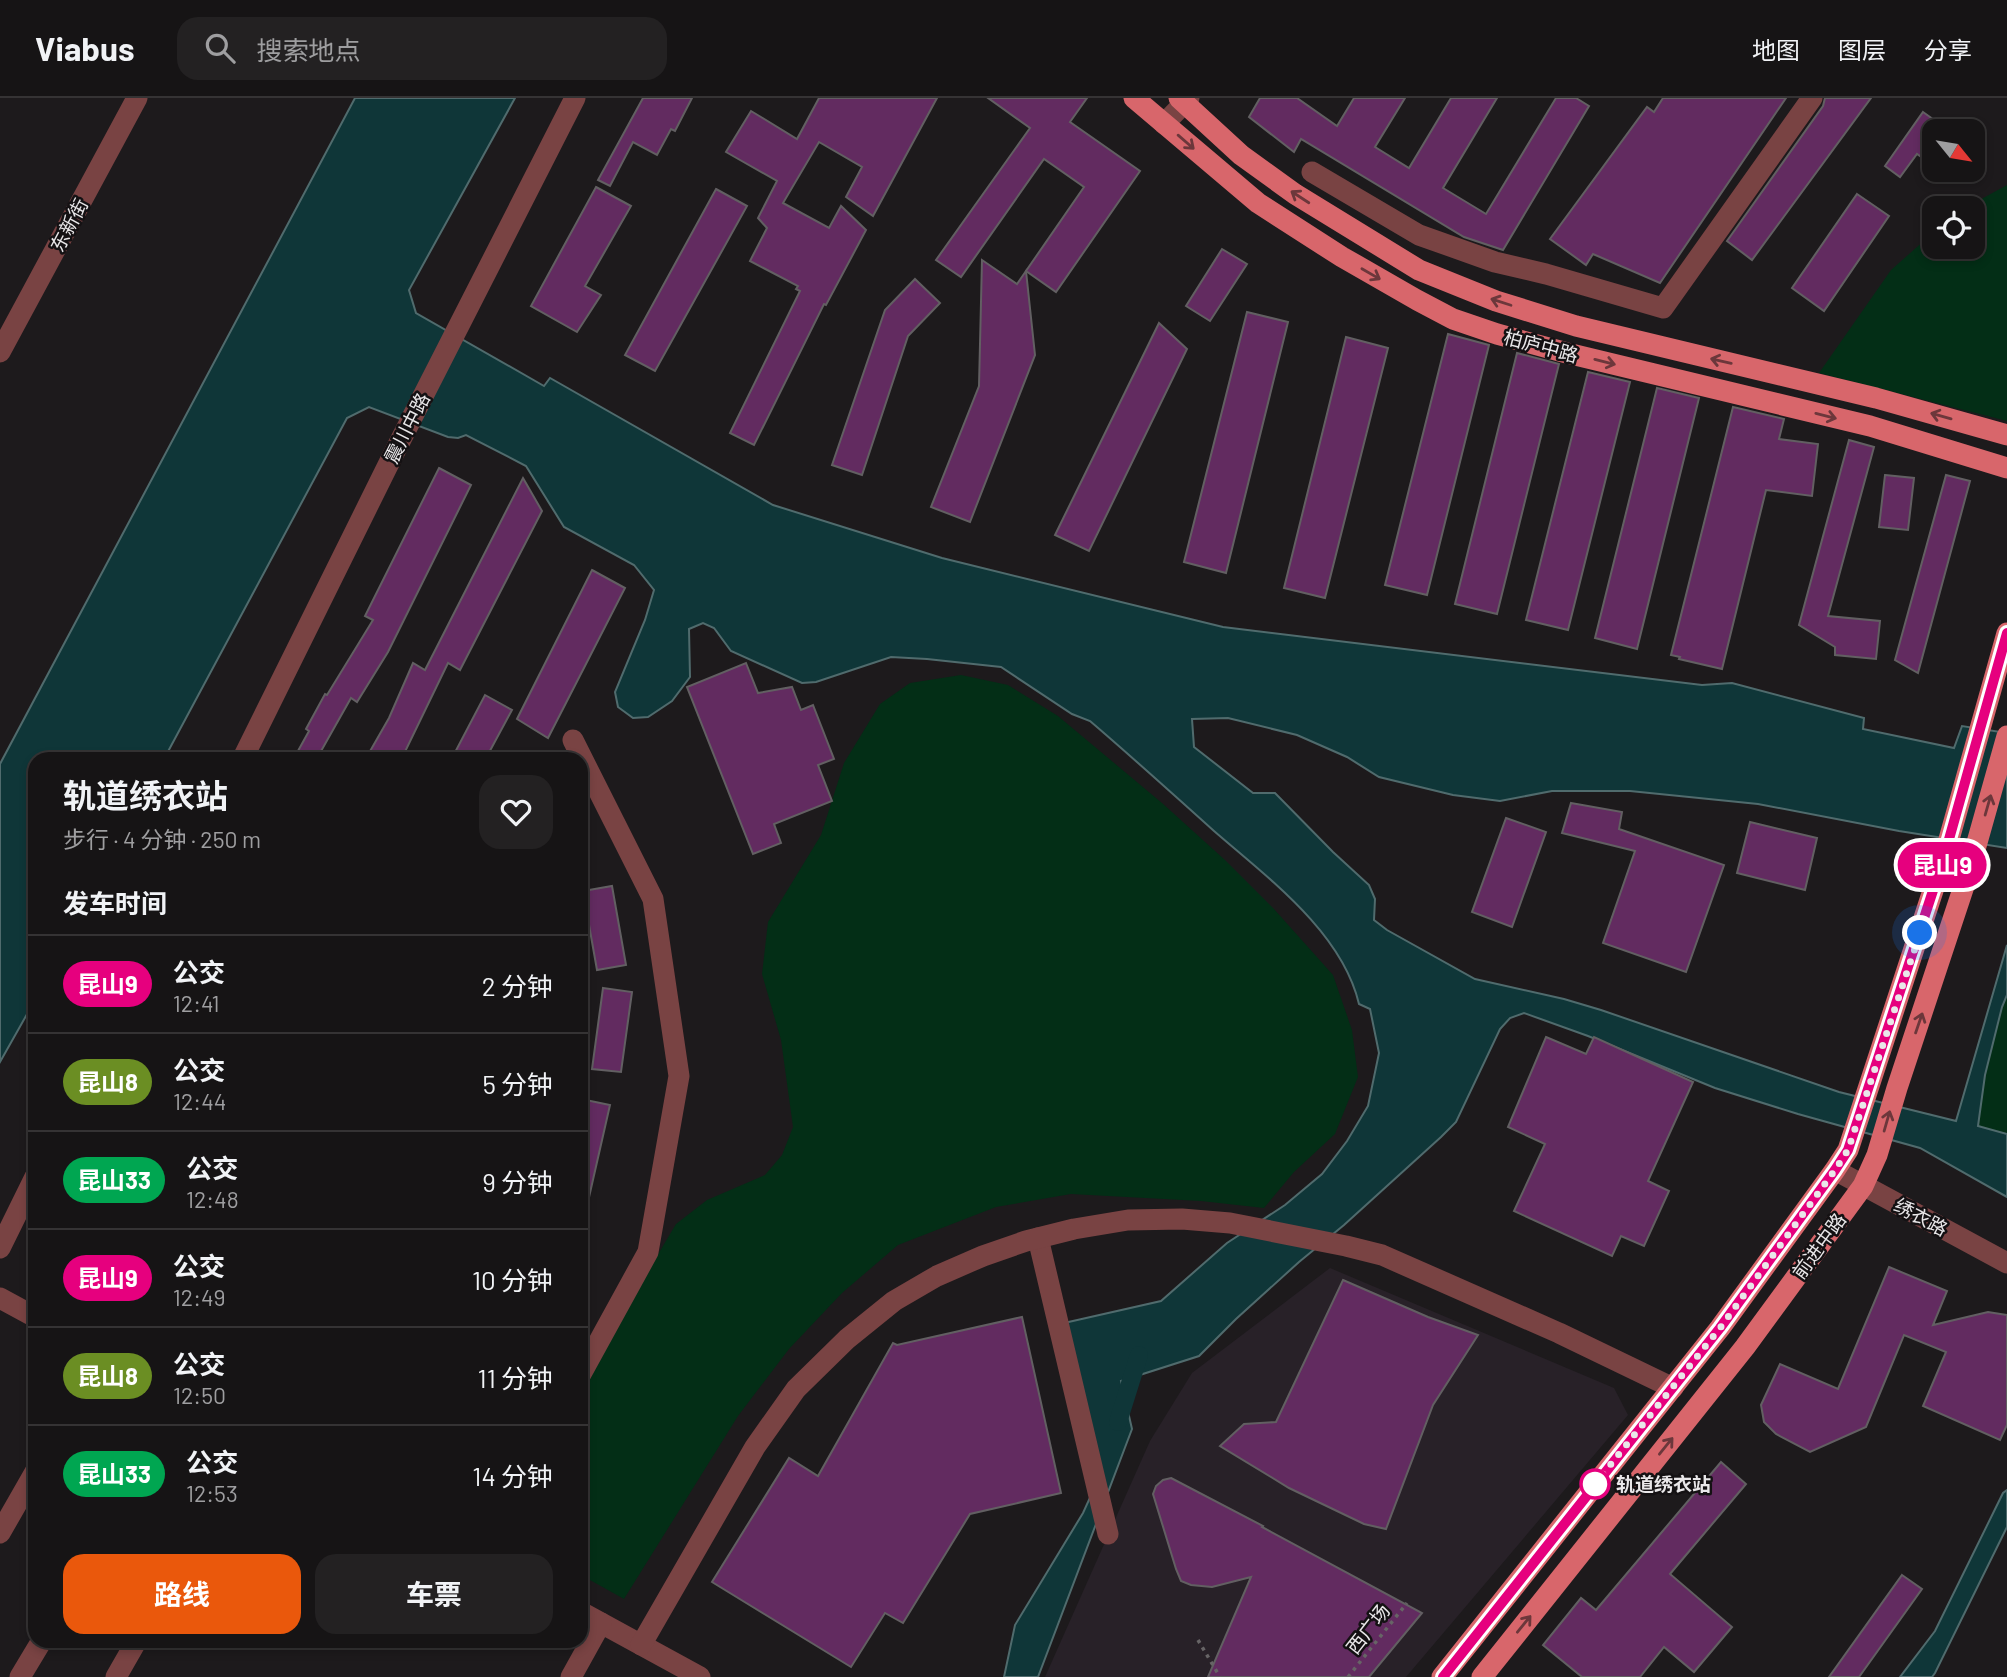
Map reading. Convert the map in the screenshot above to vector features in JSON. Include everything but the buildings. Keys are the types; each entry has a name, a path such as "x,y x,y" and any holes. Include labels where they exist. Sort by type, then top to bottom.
{"main road":[{"name":"柏庐中路","path":"1134,98 1258,203 1353,263 1453,319 1567,354 1870,426 2007,468"},
{"name":"柏庐中路","path":"1184,100 1241,155 1295,194 1371,242 1432,276 1496,301 1576,326 1877,398 2007,435"},
{"name":"前进中路","path":"1442,1677 1720,1328 1848,1150 1944,857 2007,633"},
{"name":"前进中路","path":"1482,1677 1745,1347 1863,1186 1877,1155 1969,871 2007,736"}],"street":[{"name":"东新街","path":"0,352 137,98"},
{"name":"震川中路","path":"246,752 393,454 575,98"},
{"path":"1312,172 1419,235 1495,262 1663,308 1812,98"},
{"path":"1164,124 1184,100"},
{"path":"573,740 579,752"},
{"path":"588,770 653,899 679,1076 648,1252 588,1361"},
{"name":"绣衣路","path":"1835,1170 2007,1263"},
{"path":"0,1248 28,1191"},
{"path":"641,1645 755,1447 796,1389 847,1339 894,1301 937,1276 983,1256 1074,1229 1128,1220 1182,1219 1230,1223 1382,1255 1559,1333 1673,1388"},
{"path":"1038,1238 1108,1534"},
{"path":"0,1298 28,1313"},
{"path":"0,1533 28,1484"},
{"path":"588,1616 699,1677"},
{"path":"588,1646 601,1623"},
{"path":"20,1677 37,1648"},
{"path":"116,1677 133,1648"},
{"path":"571,1677 587,1648"}],"path":[{"name":"西广场","path":"1350,1675 1407,1602"},
{"path":"1198,1640 1220,1677"}],"shaded area":[{"path":"1330,1268 1614,1388 1628,1415 1406,1677 1045,1677 1150,1441 1192,1373"}],"green space":[{"path":"2007,185 2007,421 1819,373 1891,270 1922,243 1922,259 1985,259 1985,197"},
{"path":"961,675 1008,685 1058,716 1162,803 1274,909 1333,975 1352,1030 1358,1077 1335,1134 1294,1172 1264,1208 1201,1201 1071,1194 996,1207 898,1245 842,1293 789,1349 738,1416 624,1599 588,1579 588,1381 676,1224 707,1200 765,1175 782,1155 793,1127 781,1040 762,974 768,922 821,835 844,763 880,704 910,683"},
{"path":"2007,995 2007,1134 1978,1126 1992,1043"}],"water":[{"path":"355,98 515,98 409,290 416,313 544,386 550,378 773,505 942,558 1223,627 1702,685 1732,683 1864,718 1863,729 1954,748 1962,726 2007,733 2007,848 1758,804 1630,791 1552,791 1500,801 1453,795 1379,777 1347,757 1297,735 1228,718 1192,719 1194,747 1253,793 1275,793 1369,885 1375,899 1374,920 1387,930 1475,979 1601,1010 1839,1092 1956,1121 2007,945 2007,995 1985,1075 1978,1126 2007,1134 2007,1197 1920,1148 1715,1088 1524,1013 1510,1018 1500,1029 1456,1122 1441,1137 1236,1319 1199,1356 1121,1381 1132,1429 1038,1677 1004,1677 1015,1625 1083,1513 1099,1478 1064,1323 1161,1301 1227,1243 1285,1205 1322,1174 1347,1141 1368,1106 1379,1053 1370,1009 1359,1004 1337,953 1320,930 1279,887 1090,721 1072,714 1001,667 891,657 816,682 802,683 731,651 714,628 703,623 689,629 690,677 672,701 648,717 633,718 618,707 615,692 645,620 654,590 634,565 564,527 526,466 466,435 448,437 369,407 347,418 168,752 28,752 28,1012 0,1062 0,764"},
{"path":"2007,1490 2007,1527 1935,1673 1932,1677 1900,1677 1935,1631 2003,1493"}],"waterway":[{"path":"1118,1422 1139,1355"}],"bus line":[{"name":"昆山9","path":"1443,1677 1720,1328 1848,1150 1944,857 2007,633"}],"place":[{"name":"轨道绣衣站","path":"1595,1484"}],"route":[{"path":"1595,1484 1720,1328 1848,1150 1920,933"}]}
